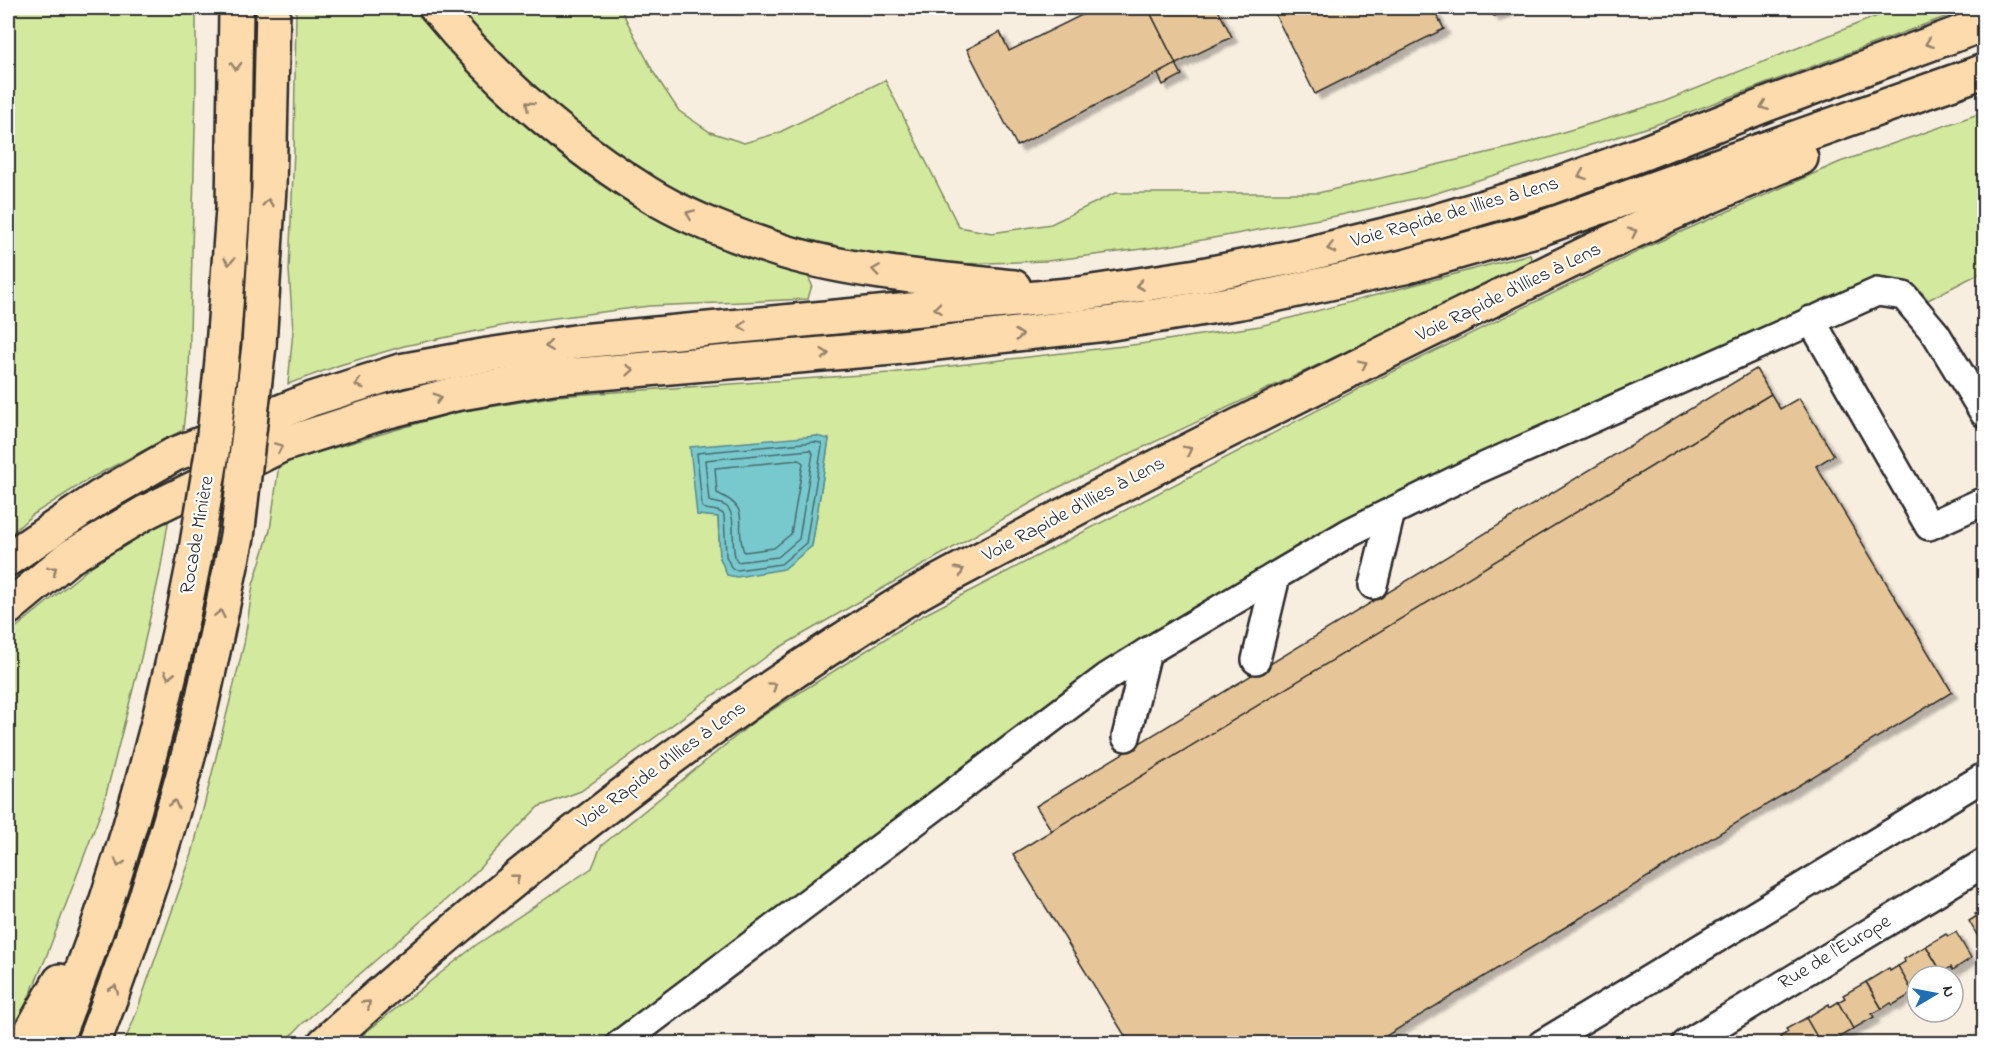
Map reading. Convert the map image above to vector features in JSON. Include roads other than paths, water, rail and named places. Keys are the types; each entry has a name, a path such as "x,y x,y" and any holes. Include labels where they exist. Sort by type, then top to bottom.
{"highway":[{"name":"Rocade Minière","path":"54,1044 108,896 132,821 165,693 195,556 212,453 222,361 232,208 236,8"},
{"name":"Rocade Minière","path":"93,1044 114,991 162,849 201,706 237,537 259,345 269,188 273,8"},
{"path":"436,8 501,80 538,113 609,168 649,194 688,213 785,252 846,266 1079,294"},
{"name":"Voie Rapide de Illies à Lens","path":"1079,294 1197,276 1306,254 1409,229 1556,185 1984,24"},
{"path":"8,608 67,558 146,512 282,445 381,413 455,394 553,377 737,362 1106,324 1252,299 1404,267 1539,229 1984,71"},
{"name":"Voie Rapide d’Illies à Lens","path":"324,1044 459,924 605,806 751,701 909,598 1149,470 1486,303 1729,188 1850,138 1900,101"},
{"path":"8,559 63,520 173,455 312,399 400,371 581,341 1079,294"},
{"path":"24,1044 108,896"}],"street":[{"path":"620,1044 1107,676 1350,532 1472,472 1877,292 1904,296 1936,334 1984,413"},
{"path":"1812,320 1929,526 1984,501"},
{"path":"1373,585 1390,512"},
{"path":"1256,660 1276,576"},
{"path":"1126,737 1147,652"},
{"path":"1542,1044 1984,777"},
{"name":"Rue de l'Europe","path":"1686,1044 1984,863"}],"water":[{"path":"816,436 829,439 812,546 784,569 737,577 727,575 720,558 718,517 697,515 690,447"}]}
